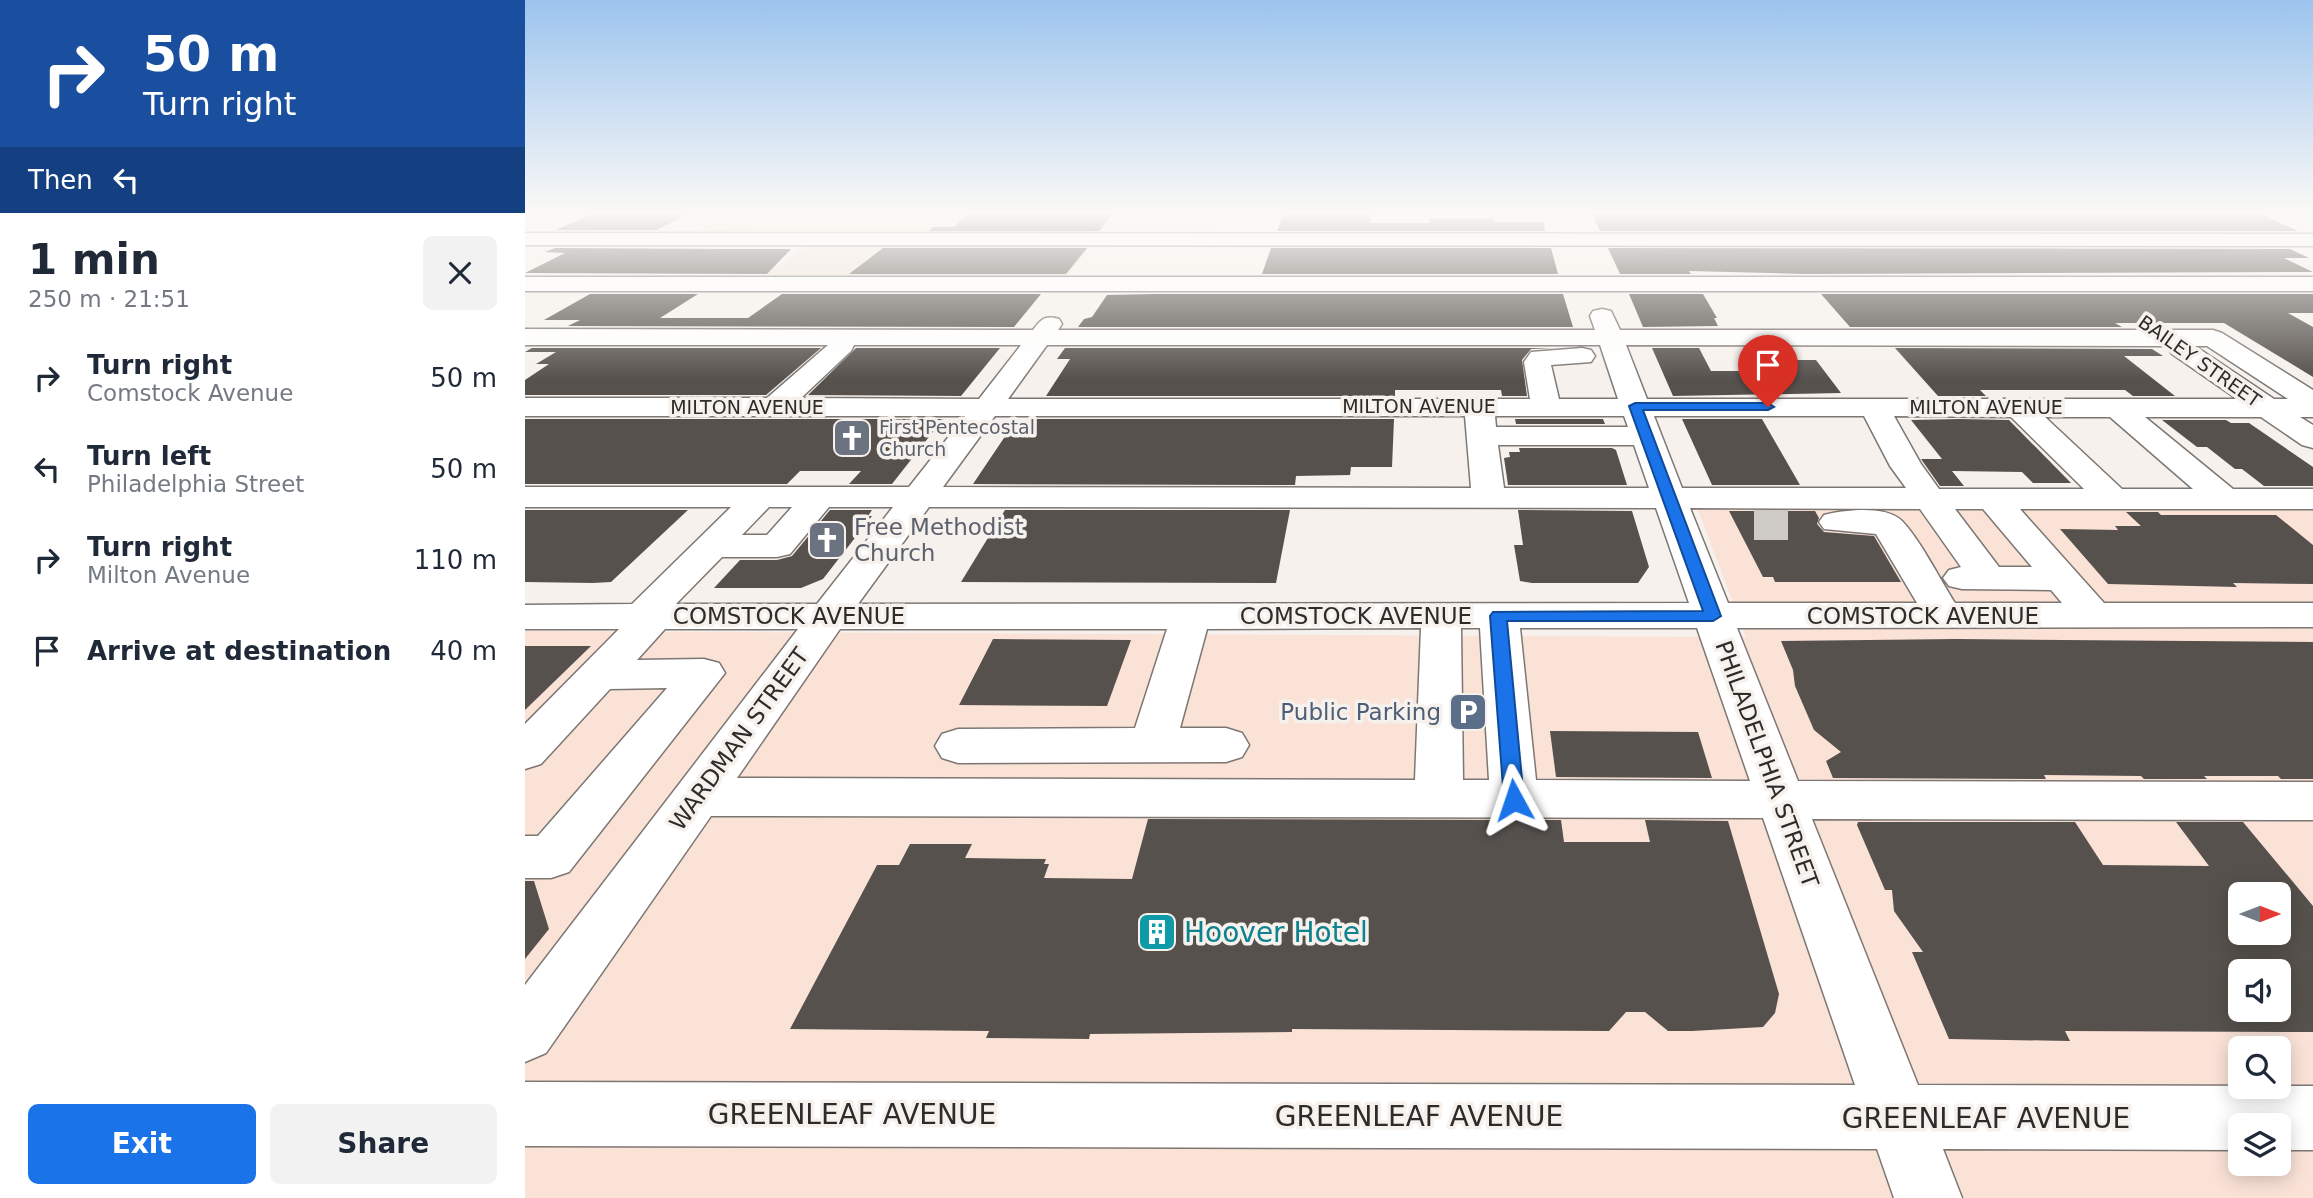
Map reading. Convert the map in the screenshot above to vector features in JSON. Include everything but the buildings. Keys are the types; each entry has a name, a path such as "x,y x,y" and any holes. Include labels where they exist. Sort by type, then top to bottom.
{"street":[{"path":"535,307 607,268"},
{"path":"739,300 716,325 678,325 702,308 739,300 786,284 812,268"},
{"name":"WARDMAN STREET","path":"525,1033 829,616 1080,284 1098,268"},
{"path":"1125,284 1130,268"},
{"path":"1173,268 1170,274 1201,274 1209,268"},
{"path":"1240,284 1247,268"},
{"name":"PHILADELPHIA STREET","path":"1584,268 1928,1198"},
{"path":"1782,268 1796,285"},
{"name":"BAILEY STREET","path":"2065,268 2313,439"},
{"path":"2179,268 2205,284"},
{"path":"525,284 577,284 739,300"},
{"path":"786,284 2313,284"},
{"path":"1723,285 1759,339"},
{"path":"1772,285 1812,339"},
{"path":"525,337 1039,338 1451,327 1613,348"},
{"path":"1546,406 1537,362 1540,358 1613,348 1759,339 2167,338 2213,338 2313,406"},
{"path":"775,407 842,346"},
{"name":"MILTON AVENUE","path":"525,407 987,407 1480,421 1546,406 1641,421 1874,407 2313,406"},
{"path":"1874,407 1906,466 1988,578"},
{"path":"2018,407 2113,499"},
{"path":"2116,407 2225,499"},
{"path":"1488,498 1480,421 1641,421"},
{"path":"525,497 1488,498 1673,510 1758,522 1879,522 1889,527 1944,616"},
{"path":"525,752 599,675 712,545 759,497"},
{"path":"712,545 777,546 820,497"},
{"path":"1993,499 2093,615"},
{"path":"1879,522 1885,514 1934,505 1993,499 2313,499"},
{"path":"1673,510 1934,505"},
{"path":"1921,578 2061,579"},
{"name":"COMSTOCK AVENUE","path":"525,617 2093,615 2305,622"},
{"path":"1152,745 1191,616"},
{"path":"1439,800 1441,616"},
{"path":"1499,616 1514,800"},
{"path":"525,857 551,857 704,673 599,675"},
{"path":"958,746 1226,744"},
{"path":"697,797 2313,801"},
{"name":"GREENLEAF AVENUE","path":"525,1114 2313,1118"}],"shaded area":[{"path":"775,268 1073,268 1067,276 764,275"},
{"path":"1697,507 2313,509 2313,1198 525,1198 525,631 1746,637"}],"tunnel":[{"path":"1754,522 1788,522"}],"place":[{"name":"First Pentecostal Church","path":"852,438"},
{"name":"Free Methodist Church","path":"827,540"},
{"name":"Public Parking","path":"1468,712"},
{"name":"Hoover Hotel","path":"1157,932"}],"route":[{"path":"1514,800 1499,616 1713,616 1635,406 1768,407"}]}
